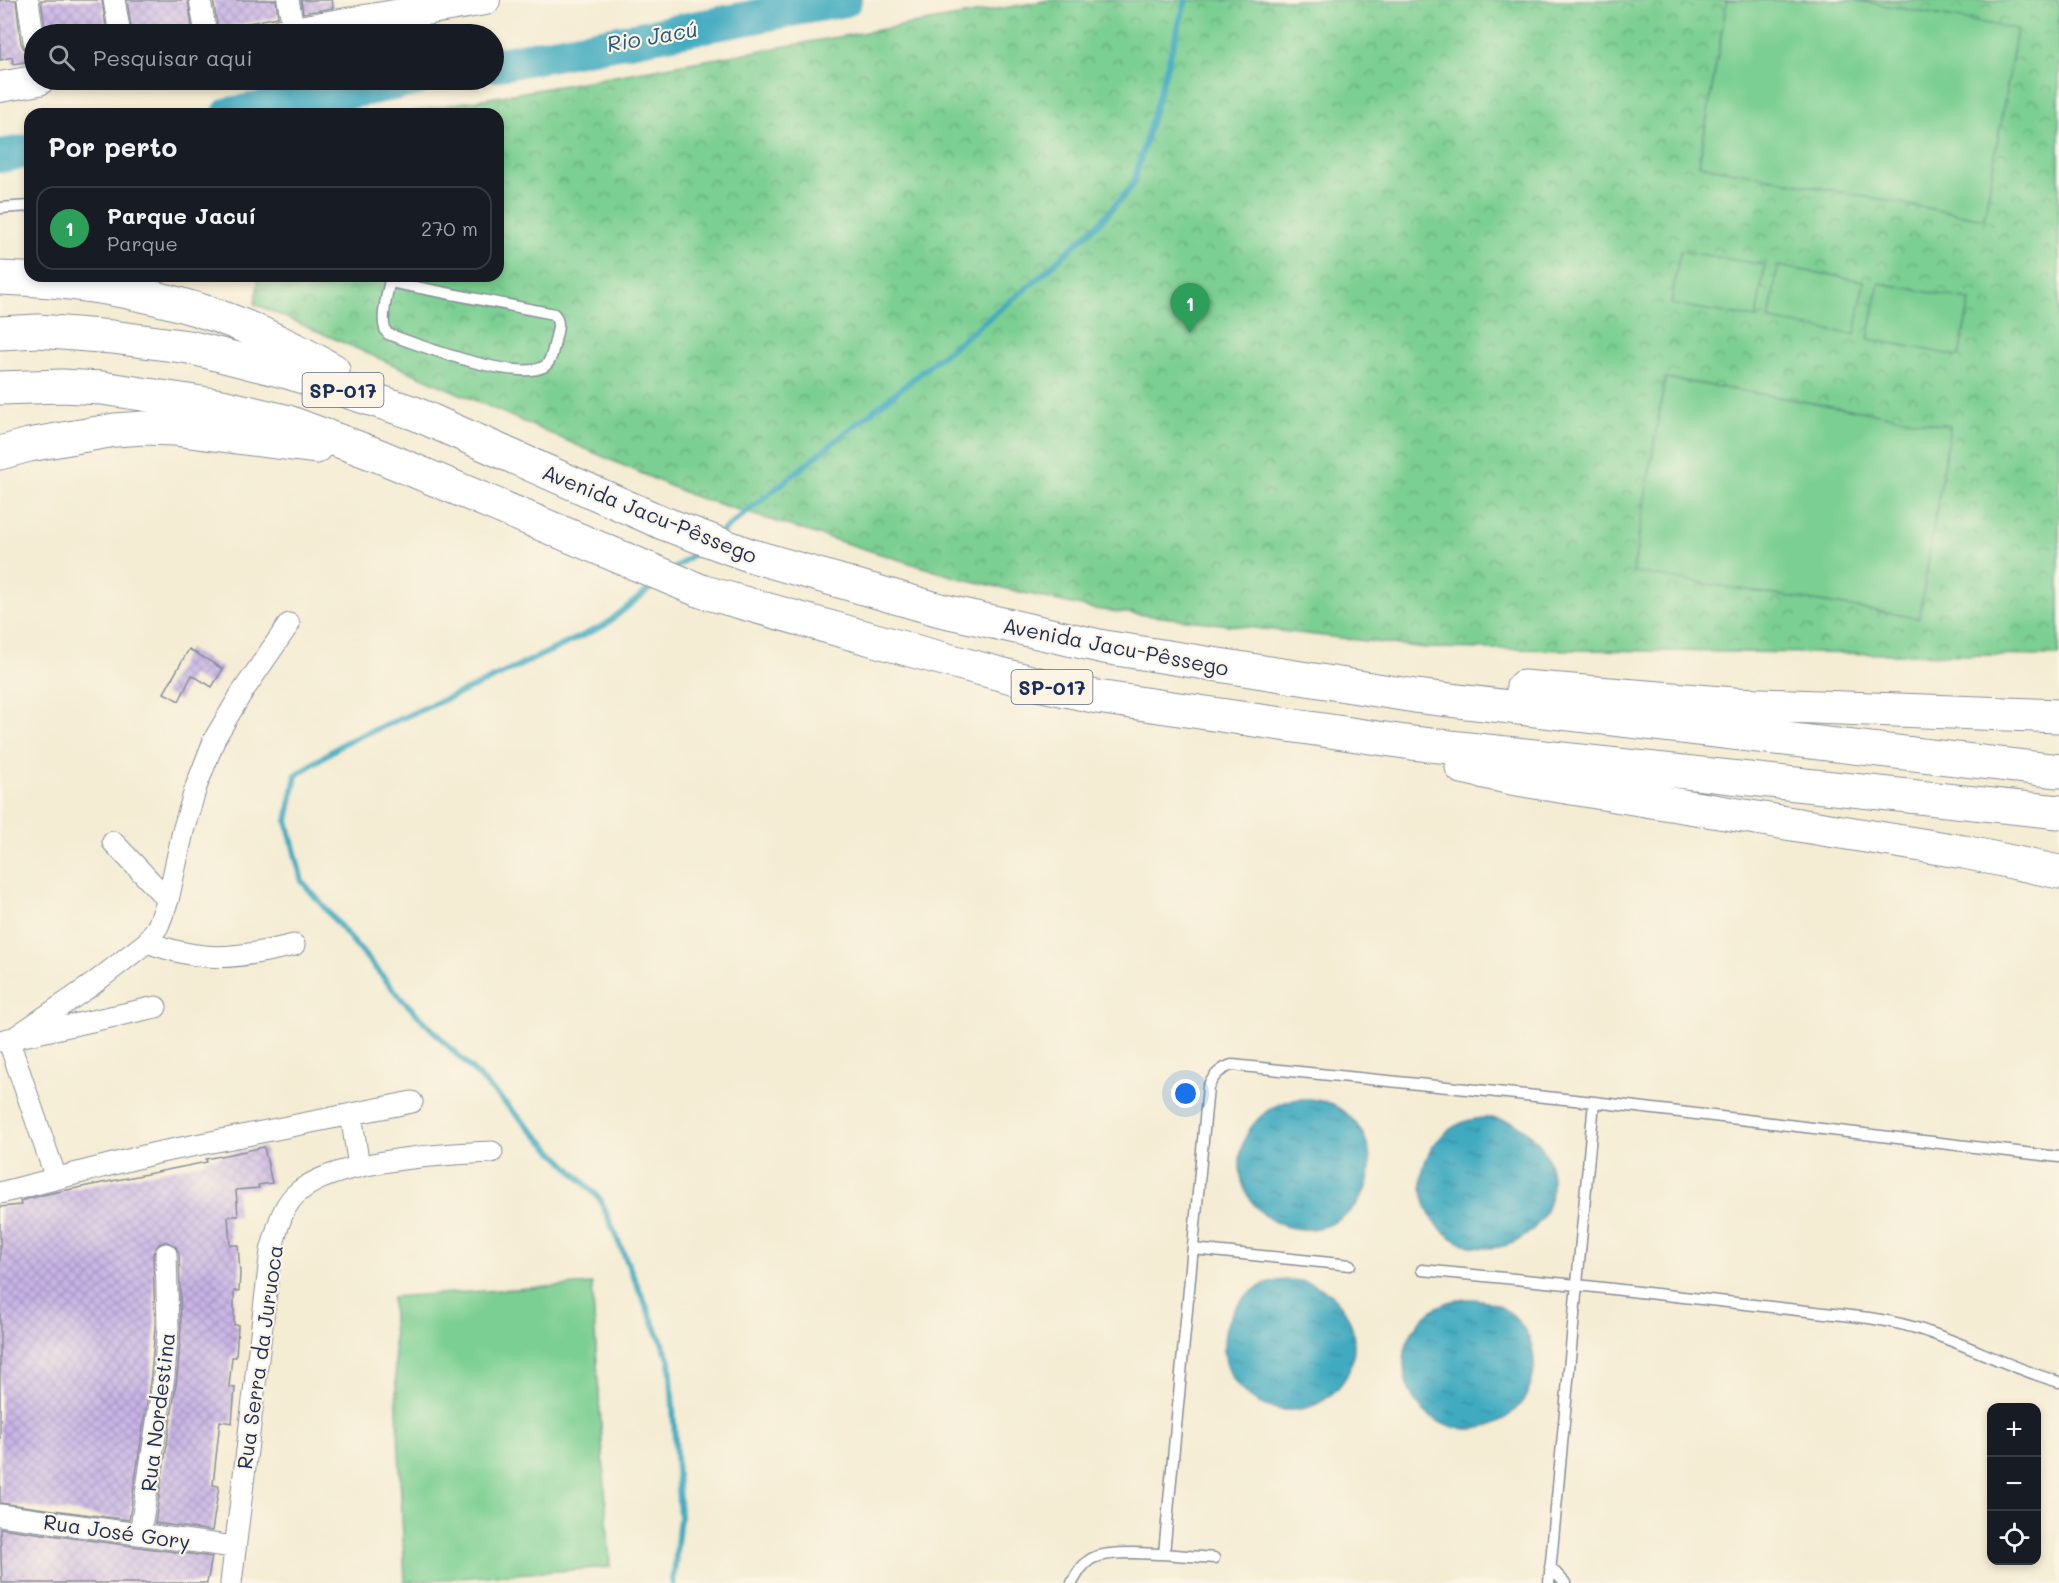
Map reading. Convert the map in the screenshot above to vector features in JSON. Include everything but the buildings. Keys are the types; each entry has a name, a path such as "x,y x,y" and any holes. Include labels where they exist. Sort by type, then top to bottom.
{"highway":[{"path":"0,278 24,279"},
{"path":"62,282 114,289 200,310 266,335 414,413"},
{"name":"Avenida Jacu-Pêssego","path":"2,332 38,331 102,336 189,347 291,372 414,413 663,523 749,555 940,610 1104,647 1415,696 2059,771"},
{"name":"SP-017","path":"8,387 102,388 222,406 285,421 377,455 701,591 921,653 1097,697 1412,743"},
{"path":"0,453 29,445 115,430 143,428 174,429 377,455"},
{"path":"1415,696 1466,682 1734,704 2059,716"},
{"path":"1412,743 2059,812"},
{"path":"1412,743 1446,763 1511,778 1964,852 2059,872"}],"street":[{"path":"28,0 32,24"},
{"path":"114,0 118,24"},
{"path":"200,0 204,24"},
{"path":"287,24 288,0"},
{"path":"321,24 375,10 470,1"},
{"path":"0,87 24,83"},
{"path":"8,1039 93,984 147,942 158,926 168,900 196,787 215,738 241,694 289,624"},
{"path":"112,842 168,900"},
{"path":"147,942 172,952 214,958 258,953 294,945"},
{"path":"8,1039 156,1007"},
{"path":"8,1039 56,1178"},
{"path":"0,1193 156,1153 412,1102"},
{"path":"351,1114 359,1167"},
{"name":"Rua Serra da Juruoca","path":"231,1583 271,1251 282,1213 294,1196 312,1182 359,1167 444,1154 492,1152"},
{"name":"Rua Nordestina","path":"140,1534 164,1376 168,1328 166,1254"},
{"name":"Rua José Gory","path":"0,1515 234,1547"}],"lane":[{"path":"0,208 24,206"},
{"path":"390,282 383,325 388,334 464,360 505,368 534,369 543,367 549,362 558,328 558,319 554,314 404,282"},
{"path":"1164,1554 1208,1087 1222,1068 1232,1065 1594,1102 2059,1157"},
{"path":"1549,1583 1594,1102"},
{"path":"1193,1249 1350,1265"},
{"path":"1422,1270 1577,1285 1899,1323 2059,1382"},
{"path":"1072,1583 1081,1568 1093,1558 1116,1554 1214,1557"},
{"path":"1550,1567 1565,1583"}],"green space":[{"path":"1050,0 2059,0 2059,656 1426,648 1094,609 955,577 693,496 255,304 258,282 504,282 504,108 432,108"},
{"path":"1727,0 1854,0 2017,29 1984,219 1699,165"},
{"path":"1680,251 1765,265 1756,318 1671,304"},
{"path":"1778,266 1864,281 1855,335 1769,320"},
{"path":"1879,283 1970,300 1959,356 1868,339"},
{"path":"1665,378 1950,426 1919,618 1633,572"},
{"path":"592,1284 610,1567 405,1582 392,1297"}],"water":[{"path":"1305,1099 1330,1104 1351,1118 1365,1139 1370,1164 1365,1189 1351,1210 1330,1224 1305,1229 1280,1224 1259,1210 1245,1189 1240,1164 1245,1139 1259,1118 1280,1104"},
{"path":"1487,1118 1512,1123 1533,1137 1547,1158 1552,1183 1547,1208 1533,1229 1512,1243 1487,1248 1462,1243 1441,1229 1427,1208 1422,1183 1427,1158 1441,1137 1462,1123"},
{"path":"1289,1280 1314,1285 1335,1299 1349,1320 1354,1345 1349,1370 1335,1391 1314,1405 1289,1410 1264,1405 1243,1391 1229,1370 1224,1345 1229,1320 1243,1299 1264,1285"},
{"path":"1469,1299 1494,1304 1515,1318 1529,1339 1534,1364 1529,1389 1515,1410 1494,1424 1469,1429 1444,1424 1423,1410 1409,1389 1404,1364 1409,1339 1423,1318 1444,1304"}],"waterway":[{"name":"Rio Jacú","path":"504,63 845,0"},
{"path":"719,534 1033,283 1100,222 1133,185 1186,0"},
{"name":"Rio Jacú","path":"262,108 360,90"},
{"name":"Rio Jacú","path":"0,156 24,152"},
{"path":"674,569 702,547"},
{"path":"657,583 605,625 485,682 344,743 296,775 287,821 302,881 400,997 600,1199 670,1361 680,1517 673,1583"}],"place":[{"name":"Parque Jacuí","path":"1190,333"}]}
